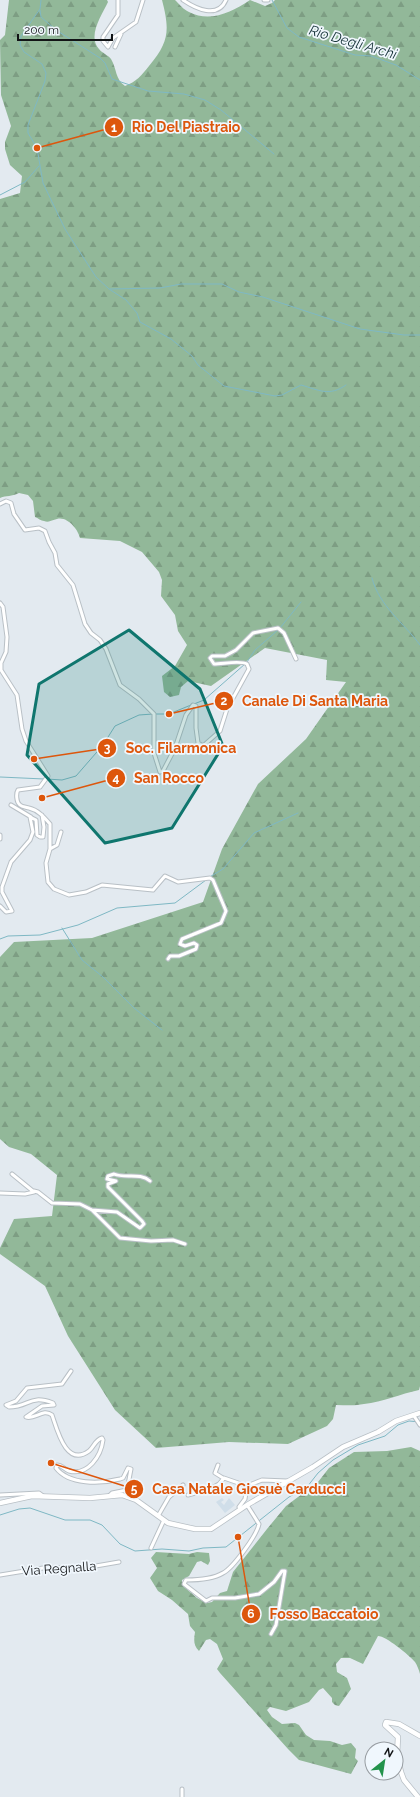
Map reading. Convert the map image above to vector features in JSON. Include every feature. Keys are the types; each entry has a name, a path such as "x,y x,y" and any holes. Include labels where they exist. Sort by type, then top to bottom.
{"street":[{"path":"118,0 118,15 105,32 103,41 108,47 113,38 121,34 136,22 143,0"},
{"path":"183,0 203,11 220,9 224,6 226,0"},
{"path":"115,47 121,34"},
{"path":"0,504 6,500 11,503 14,514 25,530 39,528 46,531 49,542 55,553 57,565 73,585 85,624 88,630 100,640 106,649 122,688 139,699 154,714 154,753 160,772 163,771 174,748 186,715 193,706 196,706 197,709 196,724 198,743 203,746 220,731 227,709 249,669 247,664 242,662 214,664 210,658 212,656 225,656 236,650 253,633 278,628 284,633 296,658"},
{"path":"0,603 2,606 8,637 6,652 1,663 1,670 17,695 22,729 26,741 48,776 44,784 40,787 18,790 17,798 21,806 30,808 42,815 51,828 50,849 46,863 48,882 54,888 69,896 86,892 102,885 153,890 165,876 178,882 210,878 213,880 226,911 220,923 182,939 180,944 184,946 194,943 197,945 196,949 179,956 170,956 168,959"},
{"path":"11,804 36,820 38,835 42,838 44,832 42,815"},
{"path":"0,906 6,912 12,912 2,892 2,887 11,862 30,840 33,832 29,820 31,817"},
{"path":"50,849 57,845 61,832"},
{"path":"12,1174 52,1203 80,1204 92,1210 120,1238 151,1241 173,1240 185,1244"},
{"path":"92,1210 117,1212 140,1228 144,1224 142,1221 108,1188 108,1184 116,1181 107,1179 108,1176 114,1174 121,1177 142,1177 150,1181"},
{"path":"0,1194 25,1194 34,1191"},
{"path":"71,1371 62,1384 27,1388 16,1401 6,1405 9,1407 18,1406 33,1399 53,1403 54,1405 52,1406 42,1406 26,1417 29,1418 44,1413 49,1413 52,1415 64,1447 68,1452 83,1454 90,1451 102,1438 102,1449 89,1467 79,1471 69,1471 61,1465 57,1465 56,1468 59,1473 83,1482 120,1479 123,1478 128,1468 131,1469 127,1490 112,1493 109,1497"},
{"path":"0,1503 42,1496 90,1498 122,1495 132,1498 164,1520 186,1528 208,1530 218,1526 240,1509 343,1447 378,1432 396,1421 416,1418 420,1414"},
{"path":"416,1418 420,1424"},
{"path":"218,1465 214,1473 223,1478 247,1486 262,1480 287,1481"},
{"path":"188,1495 210,1489 219,1484 223,1478"},
{"path":"158,1516 169,1497 183,1485"},
{"path":"240,1509 239,1507 245,1499 247,1486"},
{"path":"0,1495 39,1493 42,1496"},
{"path":"247,1505 258,1521 259,1526 248,1545 222,1574 198,1580 186,1580 184,1584 206,1601 219,1598 235,1598 264,1591 274,1582 282,1571 285,1571 276,1625 271,1634"},
{"path":"151,1548 164,1520"},
{"name":"Via Regnalla","path":"0,1575 43,1568 90,1567 118,1562"},
{"path":"418,1797 404,1780 397,1756 398,1737 385,1725 386,1722 399,1724 420,1736"},
{"path":"182,1789 182,1797"}],"highlighted area":[{"path":"129,630 200,689 223,746 172,828 105,843 27,755 39,684"}],"shaded area":[{"path":"222,1498 224,1500 221,1502 224,1505 229,1498 235,1505 225,1513 216,1502"}],"green space":[{"path":"9,0 107,0 108,2 99,19 94,38 100,50 111,59 119,80 125,86 136,80 144,72 161,50 167,28 162,0 175,0 187,11 197,15 213,16 228,12 250,0 265,6 275,0 420,0 420,1386 419,1390 378,1402 357,1405 336,1405 333,1419 327,1426 288,1444 229,1442 156,1448 115,1410 68,1336 45,1286 0,1254 0,1248 14,1219 52,1216 57,1175 31,1154 9,1147 0,1139 0,957 14,942 92,938 203,902 222,849 258,784 306,739 346,682 326,680 327,660 265,648 211,686 188,681 181,687 179,695 170,697 164,692 162,676 175,666 187,645 178,631 175,615 161,596 162,580 159,572 142,552 120,541 80,538 72,524 65,519 57,519 47,522 35,517 33,501 28,495 19,493 0,498 0,199 20,193 22,176 10,165 5,149 5,142 11,126 1,95 0,40 5,35"},
{"path":"411,1447 420,1451 420,1674 415,1662 408,1655 392,1642 378,1636 363,1664 350,1658 341,1658 336,1664 337,1672 347,1678 351,1689 339,1706 332,1702 332,1698 323,1688 319,1690 309,1702 286,1711 270,1707 267,1710 272,1717 282,1724 295,1723 299,1725 306,1735 314,1740 330,1741 342,1745 351,1743 356,1749 355,1758 358,1761 351,1774 299,1760 288,1749 217,1669 223,1659 217,1644 210,1639 206,1640 199,1651 197,1649 194,1642 195,1632 190,1626 188,1614 172,1600 158,1591 150,1578 157,1568 151,1558 156,1552 189,1554 197,1552 209,1553 210,1561 208,1565 201,1561 197,1562 189,1576 182,1580 182,1585 197,1598 207,1603 212,1602 220,1593 227,1591 233,1572 286,1506 318,1482 329,1468 354,1452 387,1451"}],"waterway":[{"path":"41,0 40,9 21,36 20,45 24,52 42,64 46,73 45,81 28,125 28,133 37,148 43,183 65,229 96,277 109,289 126,300 137,313 140,322 171,339 192,356 198,365 224,386 275,396 282,395 301,385 329,392 340,389 346,385"},
{"name":"Rio Degli Archi","path":"272,0 287,28 299,37 355,55 371,56 396,65 420,80"},
{"path":"40,10 41,17 56,30 100,58 105,63 112,79 148,91 184,94 205,100 221,110 274,154"},
{"path":"0,195 25,182 39,166"},
{"path":"110,289 160,288 181,284 222,284 239,292 263,297 360,329 404,335 420,335"},
{"path":"372,578 375,588 386,606 420,645"},
{"path":"280,628 301,602"},
{"path":"247,662 255,650 278,630"},
{"path":"194,704 204,700 245,664"},
{"path":"156,714 169,714 191,705"},
{"path":"47,779 62,780 76,776 103,745 115,726 139,715 153,714"},
{"path":"0,777 44,779"},
{"path":"208,878 223,869 254,833 298,813"},
{"path":"0,939 8,936 40,935 78,925 117,908 175,903 206,880"},
{"path":"62,928 82,960 103,977 134,1008 162,1030"},
{"path":"0,1515 19,1509 30,1508 65,1520 90,1520 102,1525 120,1544 135,1551 162,1549 189,1551 203,1548 226,1547 289,1497 307,1487 318,1473 333,1460 358,1445 385,1436 398,1425 409,1421 420,1422"}],"place":[{"name":"Rio Del Piastraio","path":"37,148"},
{"name":"Canale Di Santa Maria","path":"169,714"},
{"name":"Soc. Filarmonica","path":"34,759"},
{"name":"San Rocco","path":"42,798"},
{"name":"Casa Natale Giosuè Carducci","path":"51,1463"},
{"name":"Fosso Baccatoio","path":"238,1537"}]}
